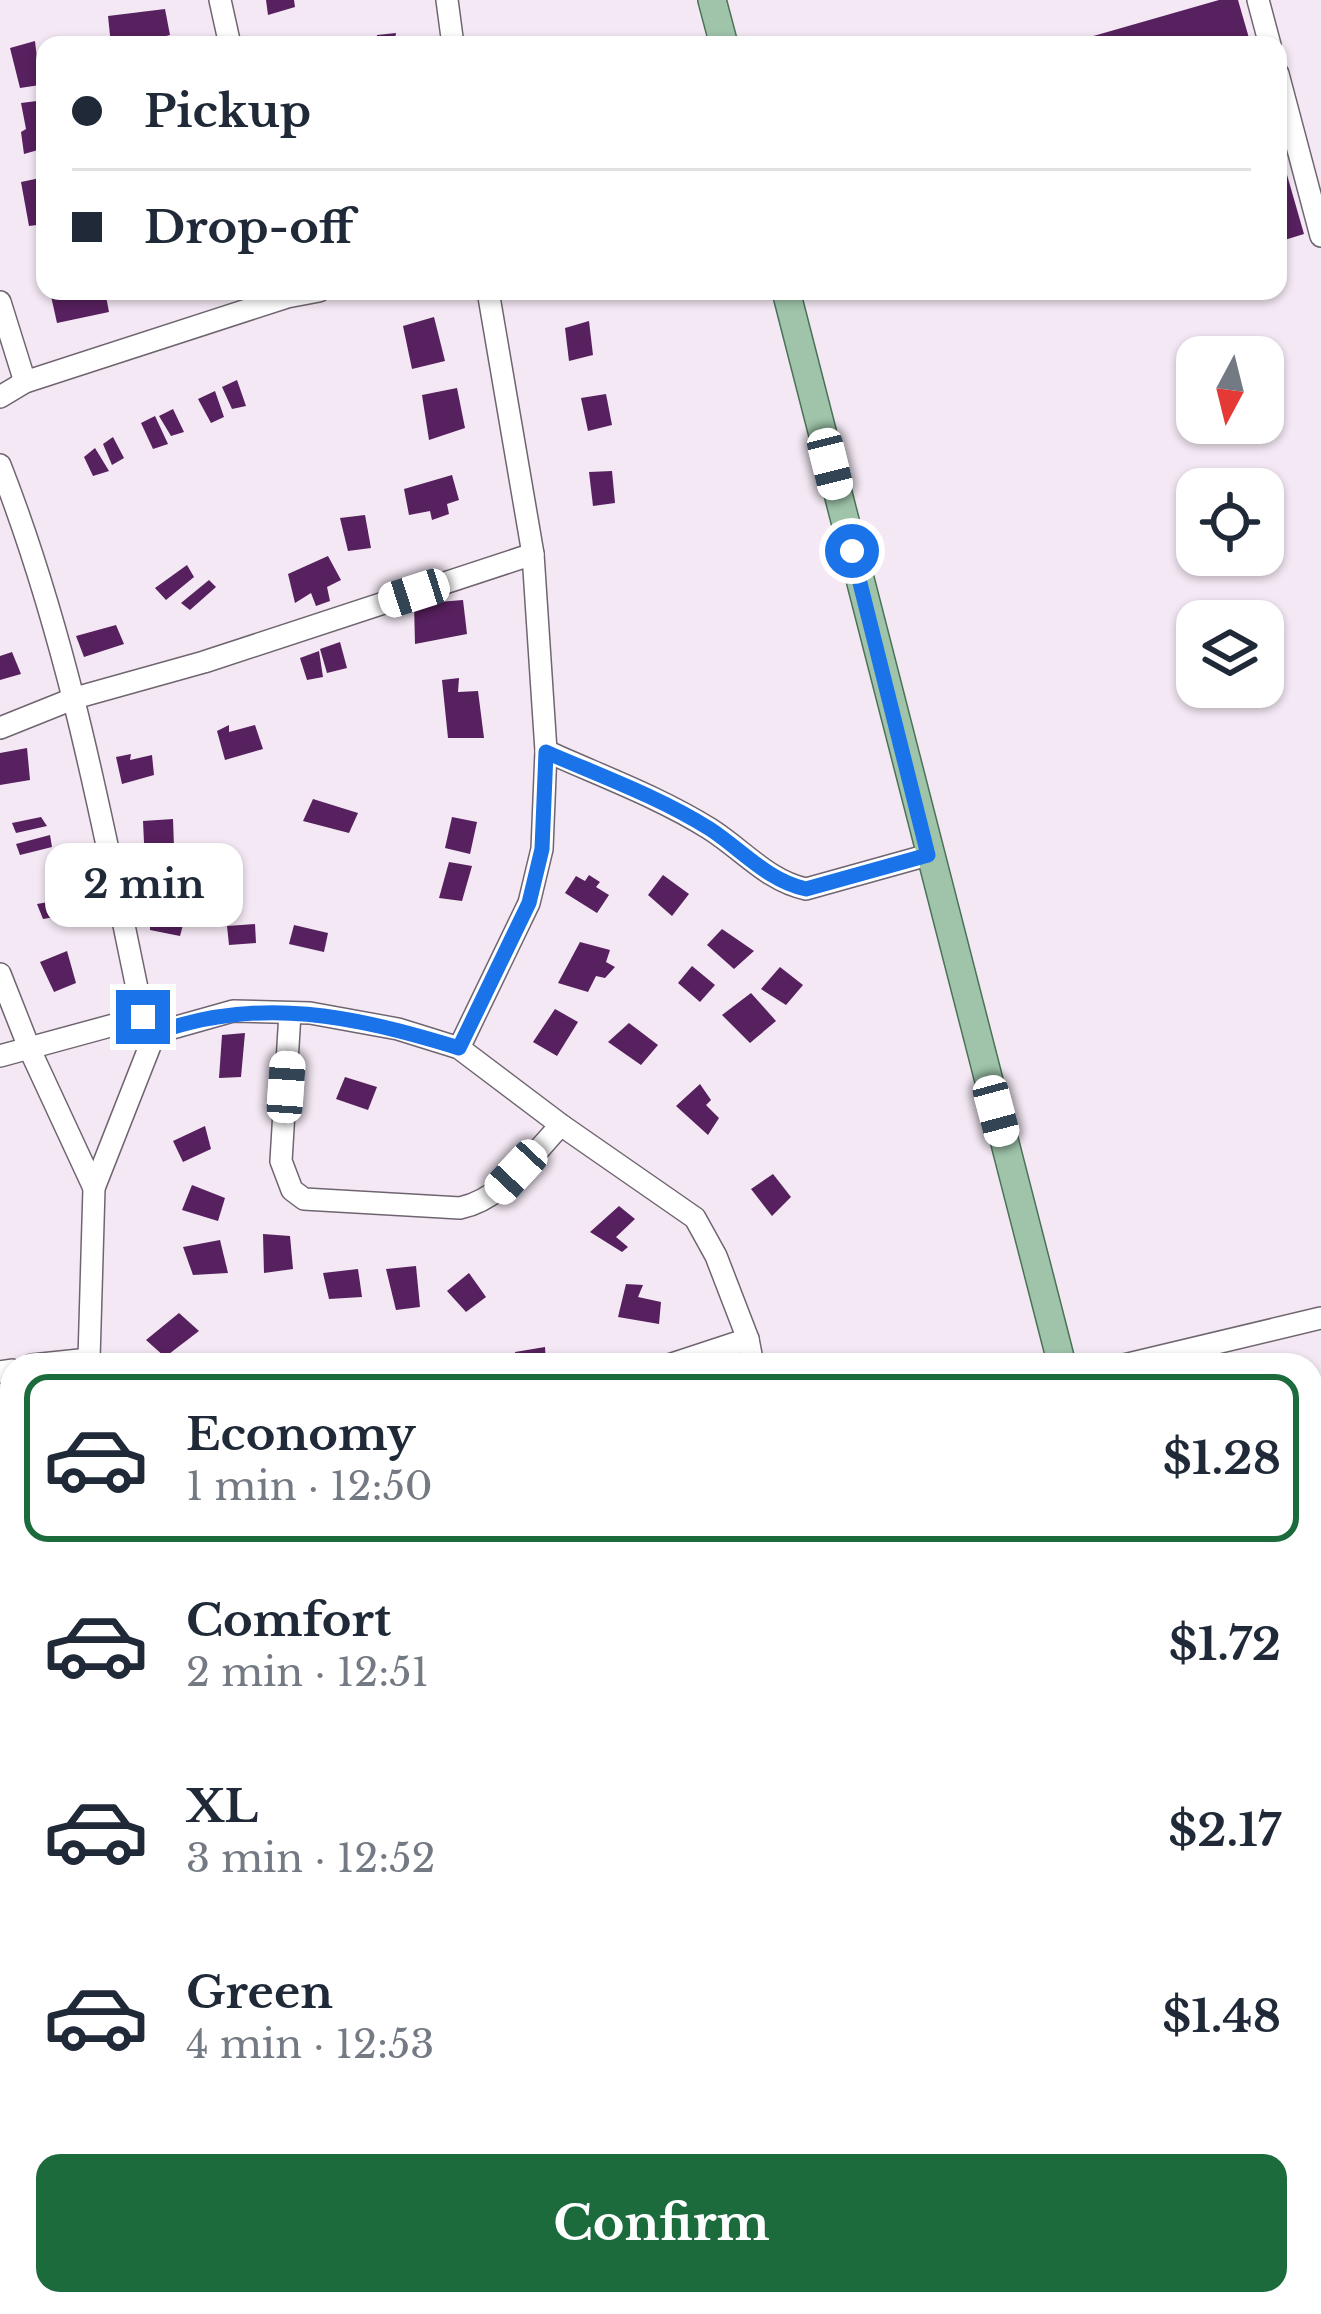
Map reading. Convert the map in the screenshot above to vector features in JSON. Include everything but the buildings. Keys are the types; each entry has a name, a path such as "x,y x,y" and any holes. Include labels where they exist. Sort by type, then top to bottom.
{"main road":[{"path":"712,0 722,36"},
{"path":"788,300 1058,1353"}],"street":[{"path":"220,0 228,36"},
{"path":"448,0 452,36"},
{"path":"1258,0 1268,36"},
{"path":"1287,108 1321,236"},
{"path":"0,397 25,382 268,300"},
{"path":"459,1048 529,903 542,849 546,752 533,554 490,300"},
{"path":"0,302 25,382"},
{"path":"0,465 23,524 75,698 149,1025 94,1188 91,1353"},
{"path":"0,728 75,698 204,662 533,554"},
{"path":"546,752 695,821 792,886 806,889 928,855"},
{"path":"0,974 94,1188"},
{"path":"0,1056 233,1011 290,1013 398,1029 459,1048 694,1218 716,1256 751,1353"},
{"path":"290,1013 280,1161 292,1190 304,1199 460,1208 480,1204 561,1125"},
{"path":"1174,1353 1321,1318"},
{"path":"705,1353 748,1339"}],"route":[{"path":"143,1017 155,1033 233,1011 310,1013 398,1029 459,1048 529,903 542,849 546,752 666,805 710,829 792,886 806,889 928,855 852,551"}]}
